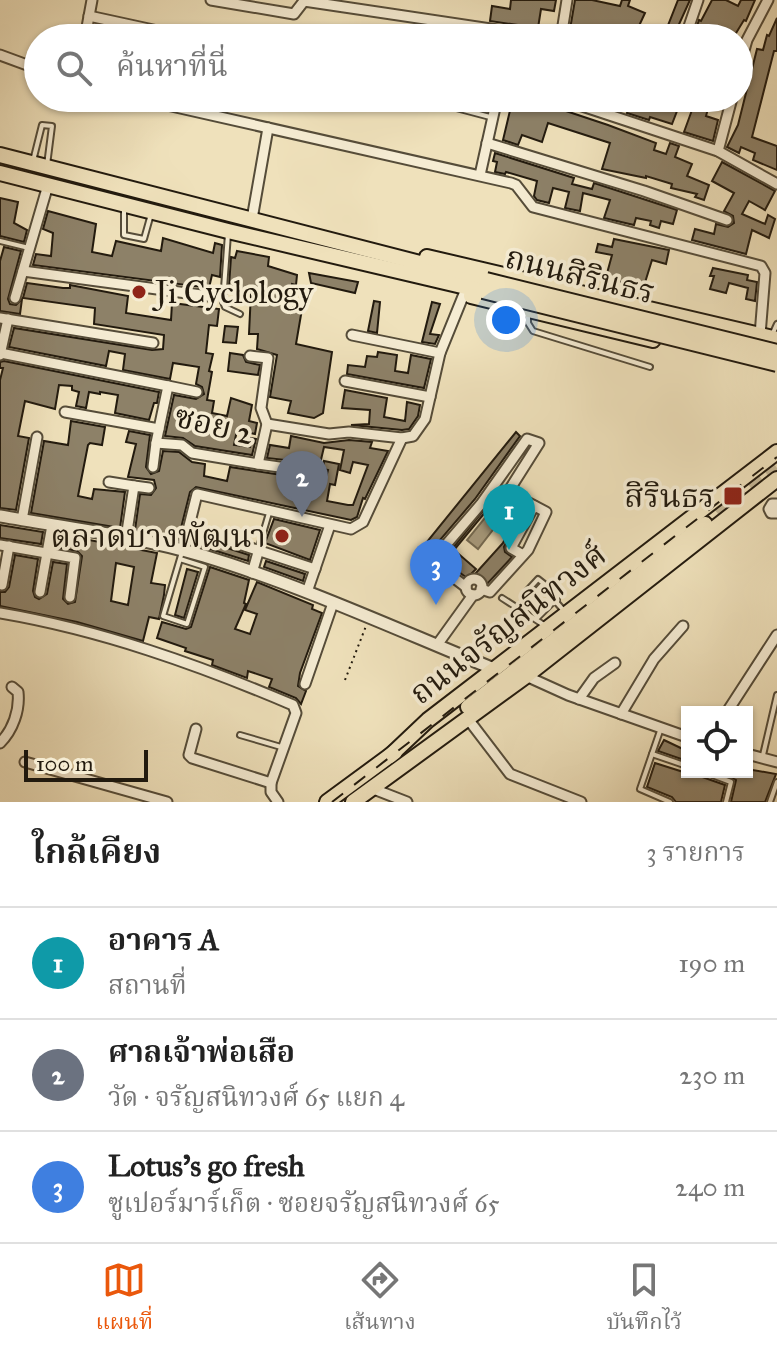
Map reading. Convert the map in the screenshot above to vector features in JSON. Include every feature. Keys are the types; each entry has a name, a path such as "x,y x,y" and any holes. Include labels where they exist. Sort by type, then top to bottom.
{"main road":[{"name":"ถนนสิรินธร","path":"0,155 371,249 484,286 777,364"},
{"name":"ถนนสิรินธร","path":"0,173 379,266 484,286 777,352"},
{"name":"ถนนสิรินธร","path":"371,249 453,261 736,329 771,334"},
{"name":"ถนนสิรินธร","path":"379,266 409,279 464,294 777,371"},
{"path":"724,358 745,349 743,335 736,329"},
{"name":"ถนนจรัญสนิทวงศ์","path":"353,802 371,788 428,720 494,669 542,623 566,613 777,452"},
{"path":"730,486 743,482 752,485 753,494 749,501"},
{"name":"ถนนจรัญสนิทวงศ์","path":"327,802 468,719 775,484"},
{"name":"ถนนจรัญสนิทวงศ์","path":"395,761 716,512"}],"street":[{"path":"88,24 92,0"},
{"path":"211,0 292,14 297,13 304,1 458,24"},
{"path":"563,24 567,0"},
{"path":"690,24 698,0"},
{"path":"753,29 768,0"},
{"path":"89,16 126,24"},
{"path":"0,55 24,64"},
{"path":"198,112 480,175 516,185 533,207 761,266 765,273 771,334"},
{"path":"480,175 494,112"},
{"path":"600,112 718,151 777,184"},
{"path":"718,151 728,112"},
{"path":"252,219 268,128"},
{"path":"487,143 727,220"},
{"path":"15,298 48,185"},
{"path":"23,271 209,296"},
{"path":"182,555 197,494 351,529 363,522 402,438 413,436 425,419 440,353 464,294"},
{"path":"0,354 4,318 153,343"},
{"path":"352,335 440,353"},
{"name":"ซอย 2","path":"0,354 168,386 156,443 182,445 192,453 258,464 267,424 329,434 349,432 402,438"},
{"path":"250,356 268,358 261,408 267,424"},
{"path":"345,381 430,397"},
{"path":"168,386 197,392"},
{"path":"65,412 159,429"},
{"path":"22,520 37,437"},
{"path":"527,439 539,443 508,492 534,506 546,512 523,555 490,592 474,590 432,561 481,504 527,439"},
{"path":"153,467 156,443"},
{"path":"258,464 315,472"},
{"path":"109,482 149,488"},
{"path":"126,538 134,486"},
{"path":"777,504 772,504 769,509 771,513 777,513"},
{"path":"523,555 511,548 534,506"},
{"path":"0,516 126,538 252,573 307,592 494,669"},
{"path":"40,592 52,525"},
{"path":"307,592 330,525"},
{"path":"190,528 315,569"},
{"path":"2,585 4,546 47,553 75,558 70,597"},
{"path":"252,573 259,549"},
{"path":"437,645 474,590"},
{"path":"305,684 333,603"},
{"path":"0,613 57,623 180,660 293,705 296,713 271,783 271,792 278,802"},
{"path":"621,714 654,659 683,626"},
{"path":"731,706 777,635"},
{"path":"579,699 594,678 615,663"},
{"path":"526,676 579,699 681,735"},
{"path":"0,743 10,733 18,706 18,692 12,687"},
{"path":"468,719 510,774 581,802"},
{"path":"196,729 190,757 271,783"},
{"path":"753,756 777,762"},
{"path":"25,762 167,802"},
{"path":"371,788 407,802"}],"lane":[{"path":"471,112 493,118"},
{"path":"42,125 52,126 50,147 40,165 37,144 42,125"},
{"path":"37,144 50,147"},
{"path":"124,204 124,235 144,239 152,212"},
{"path":"228,231 223,302 225,307 240,314"},
{"path":"0,241 30,249"},
{"path":"528,310 528,323 533,331 650,367"},
{"path":"259,549 269,510"},
{"path":"182,555 163,616 187,624 207,562"},
{"path":"502,598 542,623 557,594 538,579 526,592 531,597 520,609"},
{"path":"556,599 566,613"},
{"path":"762,758 777,695"},
{"path":"661,728 640,789 670,802"},
{"path":"240,735 283,748"},
{"path":"652,754 681,764"},
{"path":"720,778 731,782 726,802"},
{"path":"770,802 777,782"}],"path":[{"path":"345,680 370,617"}],"shaded area":[{"path":"488,514 499,522 478,549 467,540"}],"building":[{"path":"511,0 556,0 554,11 541,9 539,24 490,21 492,6 510,9"},
{"path":"575,0 620,6 622,0 630,0 628,6 645,13 640,24 571,24"},
{"path":"678,0 690,0 679,24 669,24"},
{"path":"712,0 726,0 738,6 741,0 755,0 746,21 742,24 698,24"},
{"path":"777,18 777,51 774,51 752,137 777,146 777,170 753,160 755,153 741,147 739,153 727,147 741,112 753,112 753,65 757,49 763,50"},
{"path":"510,112 569,112 656,143 654,150 666,154 670,143 679,146 675,157 692,164 687,176 709,185 704,200 695,197 697,194 671,188 672,184 646,176 602,169 610,143 548,123 542,142 522,135 518,145 503,140"},
{"path":"627,112 677,112 672,124"},
{"path":"691,112 707,112 706,116 718,120 713,141 684,132"},
{"path":"495,153 574,178 572,184 592,189 594,183 677,210 673,224 661,221 659,228 650,225 651,221 636,218 634,225 604,218 610,200 583,193 580,211 565,208 569,192 553,188 549,203 537,200 534,196 537,181 495,172"},
{"path":"722,162 775,191 765,210 749,201 742,214 765,224 768,215 775,219 769,238 752,230 746,254 692,240 695,229 714,234 716,224 728,227 734,223 733,216 724,211 734,193 712,181"},
{"path":"0,198 18,202 14,223 27,230 24,242 0,236"},
{"path":"48,211 96,224 92,252 112,256 116,241 161,251 163,238 213,253 215,243 222,245 220,277 212,275 209,288 33,265 36,254 51,256 53,233 43,229"},
{"path":"614,239 669,250 666,264 652,260 643,289 606,277 612,255 596,252 598,244 612,247"},
{"path":"4,247 21,251 8,299 10,304 16,305 22,299 20,314 0,311 0,261"},
{"path":"237,251 269,257 268,266 297,275 296,285 292,284 289,306 302,309 296,344 332,352 323,413 314,418 288,413 291,401 270,397 277,355 257,349 258,334 249,334 251,292 242,291 241,303 234,302 237,287 229,286 231,257 235,258"},
{"path":"713,268 748,275 747,280 757,282 755,301 746,299 748,288 729,283 726,293 710,289"},
{"path":"309,273 358,282 355,293 311,283"},
{"path":"27,283 63,288 70,288 70,285 128,296 126,313 171,320 172,303 219,309 217,326 209,325 206,353 213,354 207,400 214,401 212,413 227,416 231,398 252,405 249,421 257,423 255,434 237,430 234,445 250,447 251,438 256,439 252,455 195,446 183,438 165,436 174,395 196,399 204,394 202,387 196,384 199,367 173,363 170,379 123,370 125,354 109,351 106,366 9,347 14,328 152,350 163,349 164,335 94,324 95,308 23,298"},
{"path":"374,301 380,302 377,333 368,331"},
{"path":"432,302 440,304 430,334 439,335 435,344 422,342"},
{"path":"225,326 238,327 236,343 223,342"},
{"path":"378,352 397,355 395,371 408,373 411,355 431,359 424,388 347,374 348,365 365,367 367,356 377,357"},
{"path":"230,353 243,355 246,362 260,365 258,375 228,371"},
{"path":"0,362 159,392 157,403 154,403 149,420 115,413 118,395 89,392 86,408 76,406 79,392 72,390 72,386 59,385 55,409 25,401 18,436 29,438 16,510 0,508 0,380 3,368 0,368"},
{"path":"345,390 387,398 384,417 405,421 407,402 420,405 418,416 409,429 402,430 351,425 369,424 370,410 342,408"},
{"path":"71,421 105,427 102,445 88,445 78,496 92,499 94,489 125,492 120,528 31,513 44,441 68,445"},
{"path":"129,431 150,435 146,467 151,474 159,471 163,451 179,452 192,462 205,464 204,476 227,481 230,467 308,479 307,482 324,485 328,470 323,469 324,461 339,464 335,485 330,484 327,501 348,505 353,505 368,465 353,462 350,473 340,470 344,450 324,447 320,464 267,458 270,445 289,448 291,436 324,443 349,440 372,442 370,448 388,451 363,498 357,517 351,520 196,487 190,492 178,540 135,530 140,494 151,495 156,488 154,480 128,477 136,444 126,442"},
{"path":"516,432 520,436 475,499 429,553 422,548"},
{"path":"503,486 501,493 454,550 476,569 467,578 443,560"},
{"path":"521,507 524,509 504,547 512,557 488,583 483,582 475,574 503,543"},
{"path":"274,519 320,530 310,560 265,543"},
{"path":"0,525 43,532 41,544 0,538"},
{"path":"58,534 157,553 151,583 165,585 164,595 159,619 149,617 143,641 77,622 0,606 0,592 5,592 9,587 15,555 38,559 33,591 39,599 47,594 53,562 67,564 63,599 68,604 75,602 82,556 77,551 56,547","holes":["116,563 134,567 128,605 111,601"]},
{"path":"196,538 249,555 248,561 194,544"},
{"path":"266,561 305,574 303,581 264,567"},
{"path":"210,567 249,580 246,604 235,629 250,634 257,614 245,610 257,582 313,605 312,609 322,613 300,673 298,686 306,691 301,704 296,698 269,687 272,679 248,671 247,678 212,665 213,660 185,651 186,648 157,638 162,622 186,629 191,627"},
{"path":"187,569 198,572 184,618 175,615"},
{"path":"664,740 681,748 681,759 658,751"},
{"path":"655,763 681,771 681,778 705,778 725,785 721,802 676,802 672,797 647,787"},
{"path":"753,770 776,774 765,802 731,802 736,780 732,778 753,778"}],"tunnel":[{"path":"718,514 777,468"}],"railway":[{"path":"332,802 777,457"}],"place":[{"name":"Ji Cyclology","path":"139,292"},
{"name":"สิรินธร","path":"733,496"},
{"name":"ศาลเจ้าพ่อเสือ","path":"302,517"},
{"name":"ตลาดบางพัฒนา","path":"282,536"},
{"name":"อาคาร A","path":"509,550"},
{"name":"Lotus's go fresh","path":"436,605"}]}
